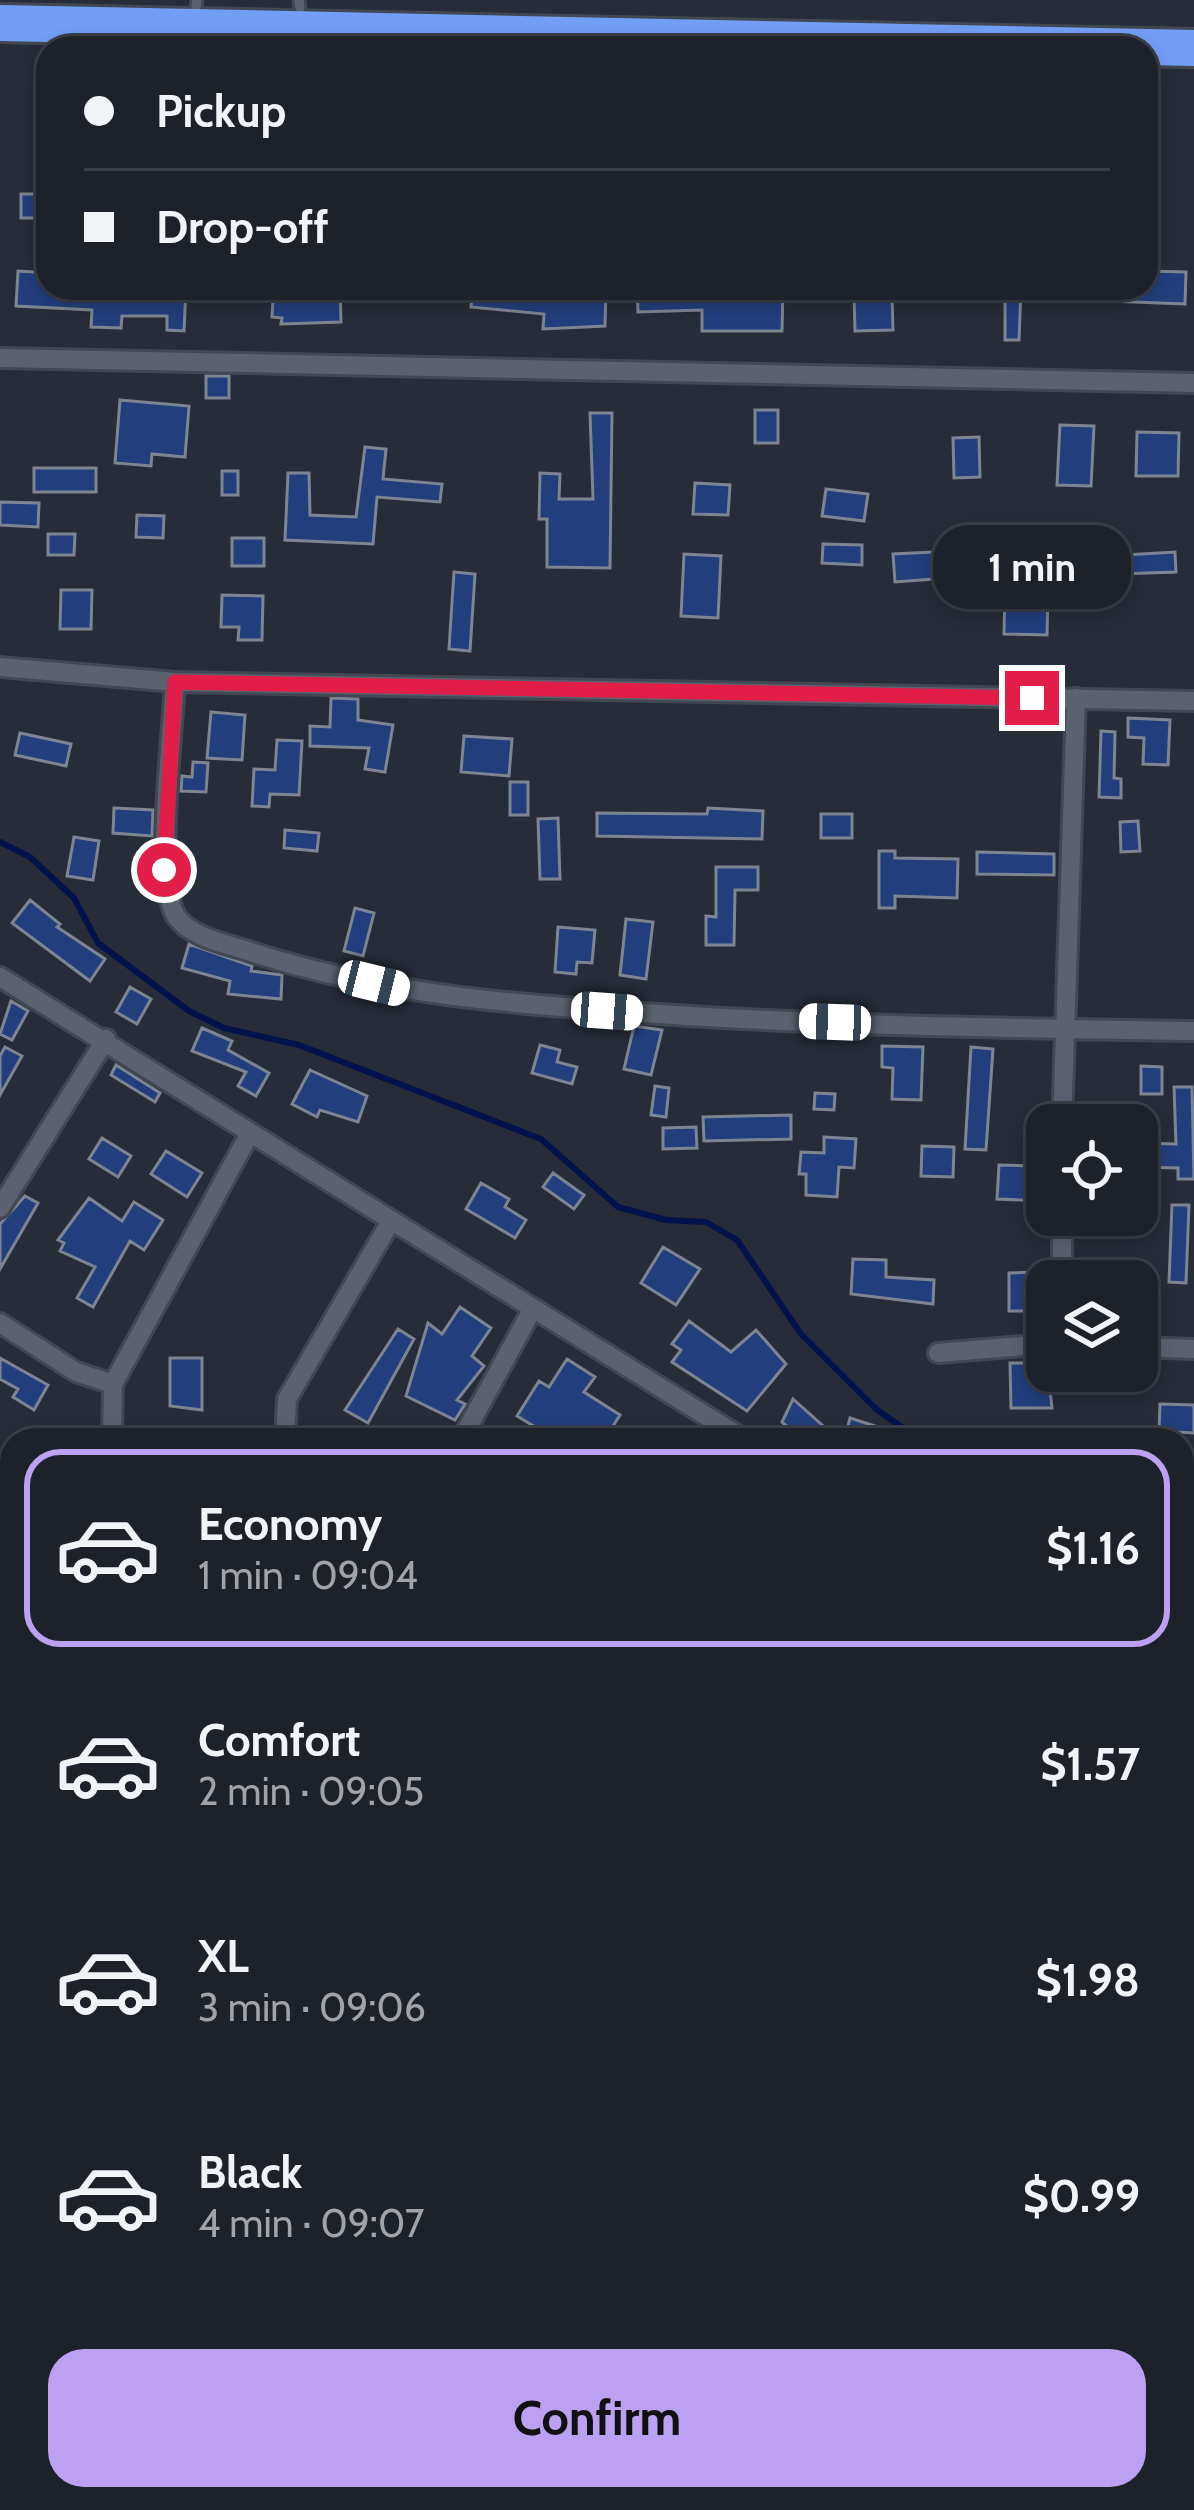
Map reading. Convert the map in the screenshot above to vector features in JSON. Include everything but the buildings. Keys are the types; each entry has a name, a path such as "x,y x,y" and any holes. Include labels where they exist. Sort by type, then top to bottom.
{"highway":[{"path":"0,5 299,4 1194,24"},
{"path":"0,23 621,36"},
{"path":"1158,47 1194,48"}],"street":[{"path":"0,358 1194,383"},
{"path":"0,667 175,682 1194,701"},
{"path":"175,682 164,870 178,918 197,934 275,960 410,992 514,1005 745,1020 1194,1031"},
{"path":"1062,1104 1076,698"},
{"path":"0,977 725,1428"},
{"path":"0,1208 106,1040"},
{"path":"112,1428 113,1384 250,1133"},
{"path":"285,1428 286,1399 391,1221"},
{"path":"467,1428 532,1310"},
{"path":"0,1323 76,1372 113,1384"},
{"path":"938,1353 1026,1346"},
{"path":"1158,1348 1194,1349"}],"waterway":[{"path":"0,842 30,857 74,898 98,943 189,1011 224,1028 299,1045 541,1139 618,1207 666,1220 706,1222 737,1240 801,1334 876,1409 903,1428"}],"route":[{"path":"164,870 175,682 1032,698"}]}
